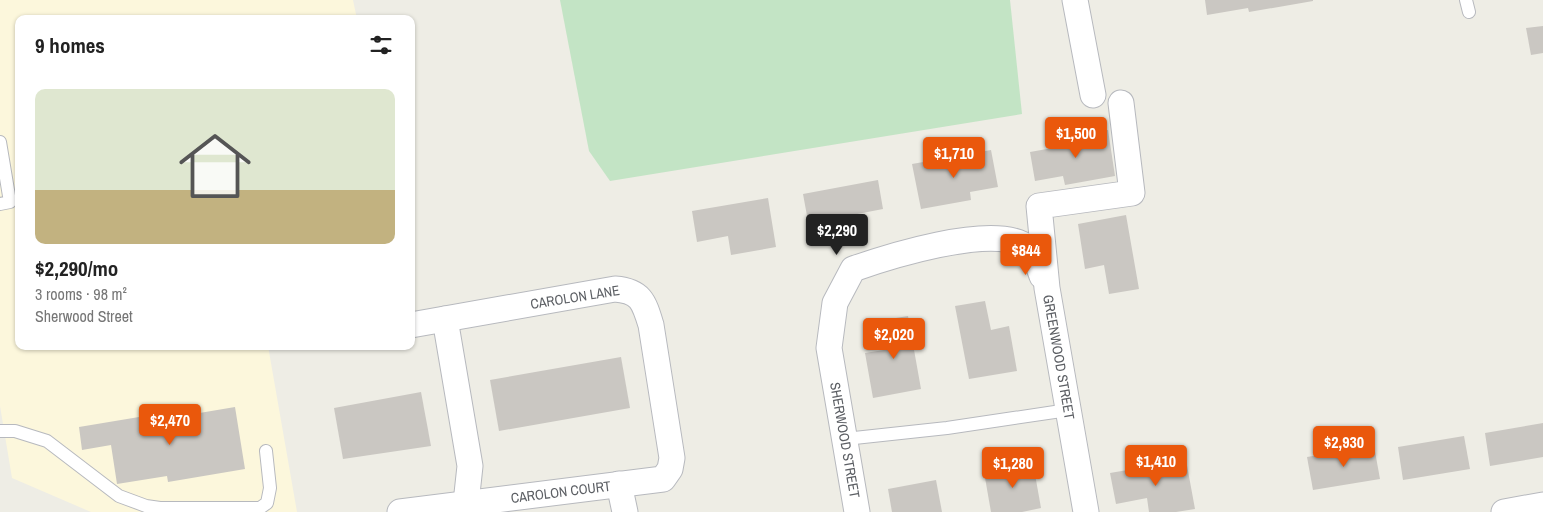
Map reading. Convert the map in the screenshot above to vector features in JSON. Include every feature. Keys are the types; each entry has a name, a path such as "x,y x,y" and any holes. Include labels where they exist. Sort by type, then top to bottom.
{"street":[{"path":"1074,0 1093,95"},
{"name":"GREENWOOD STREET","path":"1086,512 1047,288 1039,206 1132,193 1121,103"},
{"name":"SHERWOOD STREET","path":"857,512 829,348 835,303 853,269 892,256 958,241 1005,239 1024,245 1036,258 1047,288"},
{"name":"CAROLON LANE","path":"415,324 615,289 628,290 636,294 646,308 651,325 672,458 670,469 663,479"},
{"path":"445,319 470,466 465,508"},
{"name":"CAROLON COURT","path":"400,512 558,502 619,484 663,479"},
{"path":"619,484 625,512"},
{"path":"1504,512 1543,506"}],"lane":[{"path":"0,142 13,187 10,202 0,204"},
{"path":"845,439 947,428 1068,410"},
{"path":"0,432 15,431 47,441 119,496 146,506 160,508 260,508 267,502 270,488 266,450"}],"shaded area":[{"path":"0,0 353,0 356,15 15,15 15,350 269,350 297,512 91,512 12,478 0,406"}],"green space":[{"path":"560,0 1010,0 1022,114 610,181 589,151"}],"building":[{"path":"1205,0 1313,1 1249,12 1248,8 1207,15"},
{"path":"1543,26 1543,53 1531,55 1526,28"},
{"path":"1108,130 1115,176 1065,185 1063,176 1035,181 1030,152 1058,147 1057,138"},
{"path":"991,150 998,187 970,192 971,200 921,209 912,164"},
{"path":"878,180 883,209 852,215 856,235 812,243 803,194"},
{"path":"768,198 776,247 731,255 728,236 697,242 692,211"},
{"path":"1126,215 1139,289 1109,294 1104,265 1085,269 1078,224"},
{"path":"985,301 991,330 1009,326 1017,371 969,379 955,306"},
{"path":"908,316 921,389 873,398 865,353 884,350 878,321"},
{"path":"621,357 630,408 499,431 490,380"},
{"path":"421,392 431,446 343,459 334,408"},
{"path":"235,407 245,469 168,482 167,476 117,484 111,445 82,450 79,427 157,414 158,420"},
{"path":"1543,423 1543,457 1490,466 1485,433"},
{"path":"1464,436 1470,469 1403,480 1398,447"},
{"path":"1374,446 1380,479 1313,490 1307,457"},
{"path":"1186,460 1195,509 1176,512 1149,512 1147,498 1116,504 1110,473"},
{"path":"1033,463 1041,508 1022,512 991,512 984,472"},
{"path":"936,480 942,512 892,512 888,489"}]}
